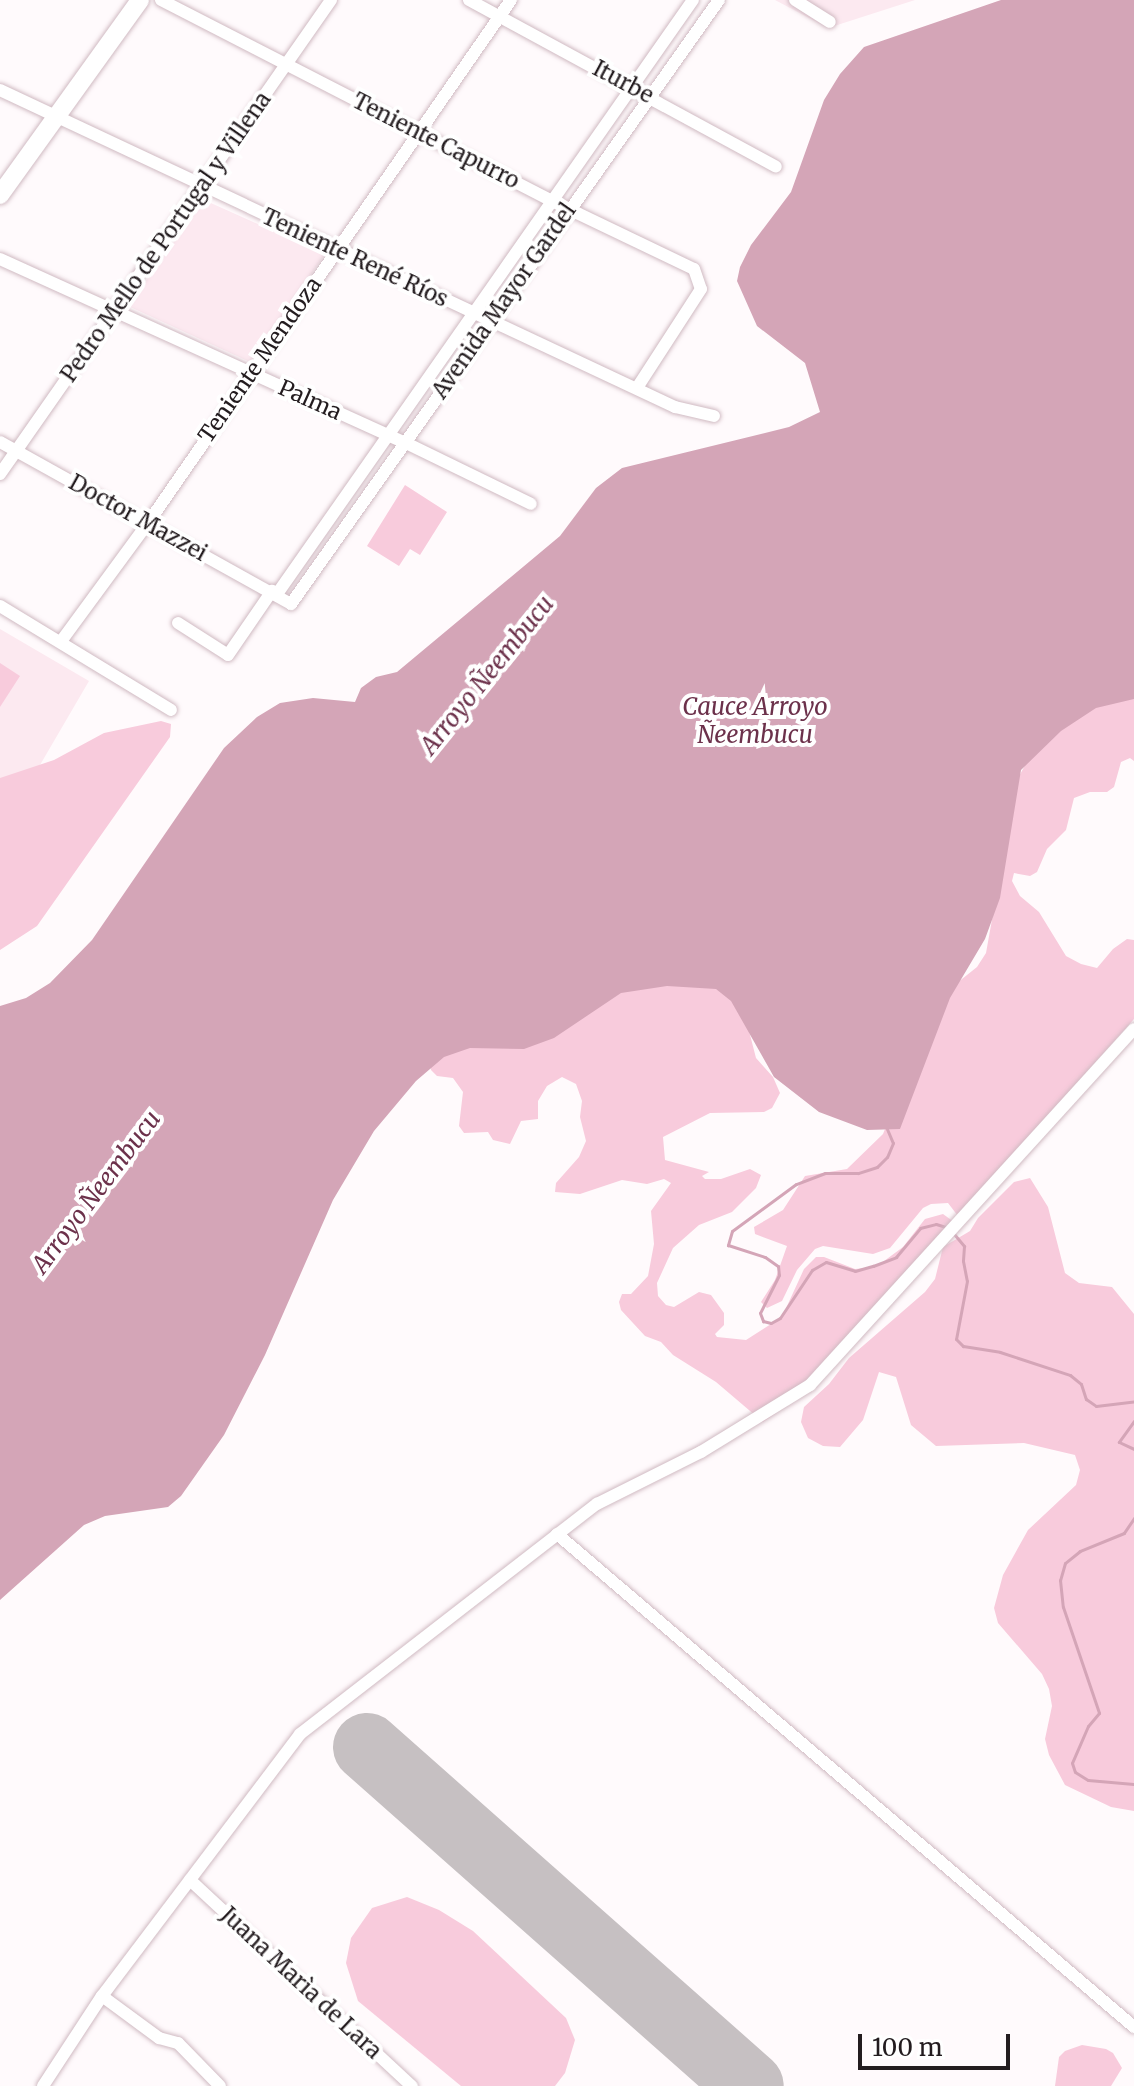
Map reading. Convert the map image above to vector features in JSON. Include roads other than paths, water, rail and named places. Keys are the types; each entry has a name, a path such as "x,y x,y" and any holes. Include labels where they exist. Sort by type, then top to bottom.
{"main road":[{"path":"0,195 140,0"}],"street":[{"name":"Teniente Capurro","path":"161,0 552,201 694,269 701,289 637,388"},
{"name":"Pedro Mello de Portugal y Villena","path":"0,474 331,0"},
{"name":"Iturbe","path":"469,0 650,95 776,167"},
{"name":"Teniente Mendoza","path":"62,640 148,523 511,0"},
{"name":"Avenida Mayor Gardel","path":"178,623 228,655 388,435 693,0"},
{"name":"Avenida Mayor Gardel","path":"291,604 719,0"},
{"path":"795,0 830,22"},
{"name":"Teniente René Ríos","path":"0,90 675,407 714,416"},
{"name":"Palma","path":"0,259 404,442 531,504"},
{"name":"Doctor Mazzei","path":"0,442 291,604"},
{"path":"2,605 171,710"},
{"path":"43,2086 102,1996 235,1816 300,1734 597,1504 701,1452 810,1385 835,1362 948,1231 1134,1029"},
{"path":"557,1534 1134,2027"},
{"name":"Juana Marìa de Lara","path":"190,1880 412,2086"},
{"path":"102,1996 159,2038 178,2043 220,2086"}],"water":[{"name":"Cauce Arroyo Ñeembucu","path":"1001,0 1134,0 1134,699 1096,708 1061,731 1021,770 1000,898 985,939 950,998 900,1129 867,1130 819,1112 774,1077 731,1001 716,989 667,986 621,993 554,1038 524,1049 470,1048 444,1057 416,1081 374,1131 333,1200 265,1355 224,1435 181,1496 168,1507 105,1516 84,1525 0,1600 0,1006 26,998 50,983 92,940 224,748 257,717 280,703 313,698 355,702 361,688 376,677 397,672 560,536 596,488 622,468 789,427 820,412 805,363 757,326 737,281 740,267 751,245 791,192 824,100 840,74 864,47"}],"waterway":[{"path":"887,1129 893,1143 887,1157 877,1167 858,1173 825,1173 796,1184 732,1231 728,1245 765,1257 778,1266 779,1275 760,1313 763,1321 771,1323 780,1318 812,1270 826,1262 855,1271 896,1257 920,1228 936,1224 949,1228"},
{"path":"954,1234 964,1246 967,1281 956,1339 963,1346 1000,1352 1070,1375 1081,1384 1086,1399 1096,1406 1134,1401"},
{"path":"1134,1421 1119,1442 1134,1449"},
{"path":"1134,1518 1124,1533 1080,1551 1065,1563 1060,1580 1063,1607 1099,1713 1088,1726 1072,1763 1075,1772 1088,1780 1134,1784"}],"water label":[{"name":"Arroyo Ñeembucu","path":"487,675"},
{"name":"Arroyo Ñeembucu","path":"96,1192"}]}
